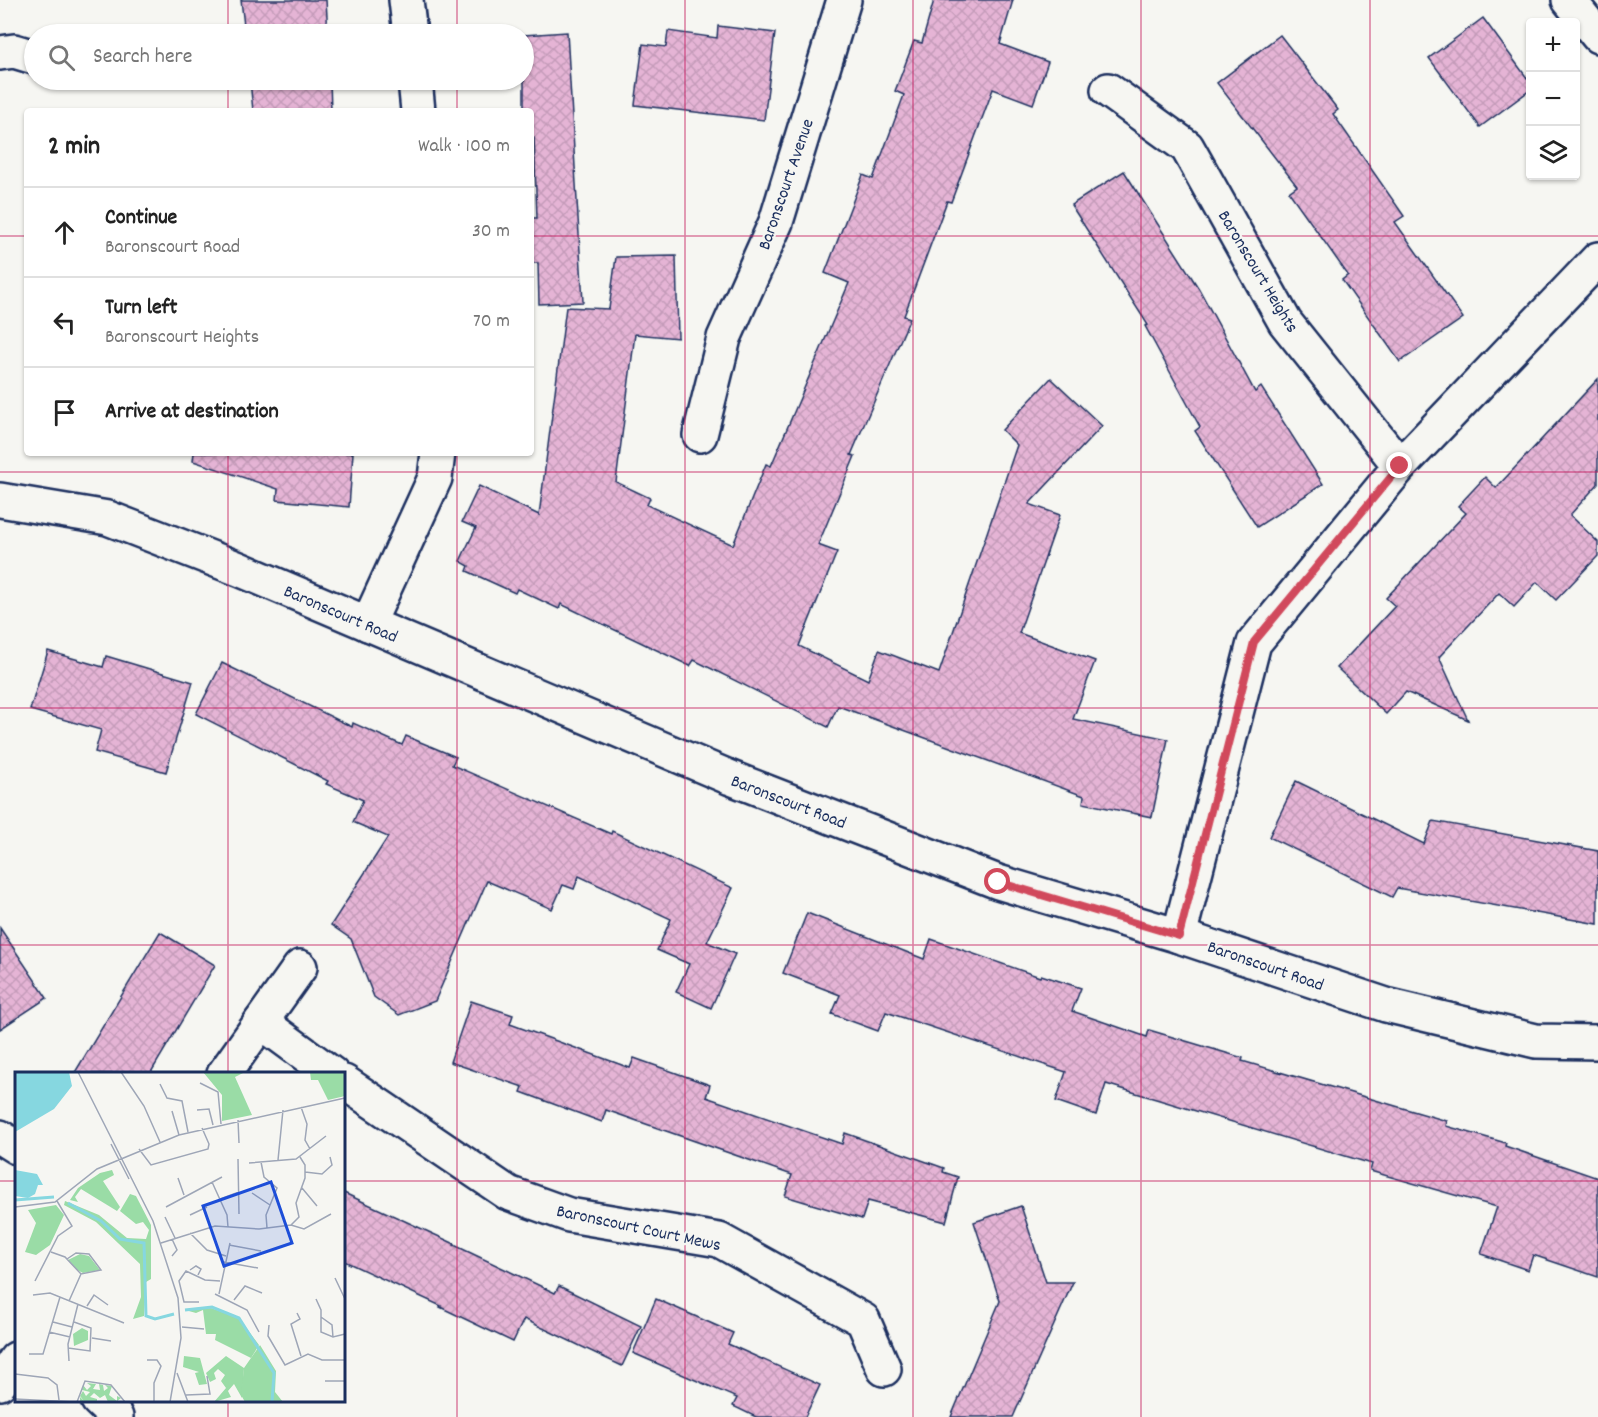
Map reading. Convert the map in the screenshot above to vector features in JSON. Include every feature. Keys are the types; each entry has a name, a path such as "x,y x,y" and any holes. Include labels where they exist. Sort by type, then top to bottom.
{"street":[{"path":"406,0 409,24"},
{"name":"Baronscourt Avenue","path":"700,435 724,338 776,222 844,0"},
{"path":"1569,0 1598,36"},
{"path":"0,53 14,51 24,54"},
{"path":"416,90 418,108"},
{"name":"Baronscourt Heights","path":"1108,90 1187,147 1285,322 1400,466"},
{"path":"1179,936 1254,642 1400,466 1598,260"},
{"path":"368,624 435,478 438,456"},
{"name":"Baronscourt Road","path":"0,500 108,518 239,569 731,778 998,882 1179,936 1386,1005 1536,1041 1598,1042"},
{"path":"225,1072 300,967"},
{"path":"261,1022 329,1072"},
{"name":"Baronscourt Court Mews","path":"345,1083 508,1193 569,1215 719,1240 863,1320 884,1369"},
{"path":"0,1137 15,1146"},
{"path":"0,1383 15,1360"},
{"path":"99,1402 116,1417"}],"building":[{"path":"241,0 326,0 327,24 244,24"},
{"path":"934,0 1013,0 1000,44 1048,62 1033,104 993,89 951,202 947,201 904,316 910,318 851,455 855,456 818,545 837,552 799,646 868,680 879,650 939,673 1017,445 1002,430 1051,378 1102,426 1029,504 1060,515 1019,633 1095,661 1073,719 1168,739 1152,817 1083,803 1084,796 838,706 828,727 694,660 690,666 561,604 559,609 517,589 515,593 467,571 469,566 460,561 476,528 462,522 479,486 539,515 566,307 609,309 616,257 676,256 678,338 635,334 616,482 650,498 647,505 733,545 766,464 771,466 849,283 825,273 863,175 873,179 904,95 895,91 914,41 922,43"},
{"path":"1483,18 1526,77 1526,93 1480,127 1429,58"},
{"path":"718,26 775,33 764,120 635,105 643,44 666,47 668,31 717,38"},
{"path":"567,32 583,302 539,304 538,263 534,263 534,218 537,218 534,108 524,108 524,90 534,90 534,34"},
{"path":"1280,35 1338,110 1333,114 1404,216 1395,222 1463,318 1400,362 1342,280 1348,275 1289,192 1297,186 1217,83"},
{"path":"251,90 330,90 331,108 253,108"},
{"path":"1124,171 1199,289 1255,392 1261,387 1323,484 1257,527 1195,431 1200,427 1145,326 1148,325 1071,205"},
{"path":"1598,379 1598,484 1570,515 1598,542 1598,556 1556,600 1537,582 1514,607 1499,593 1439,657 1468,720 1406,692 1386,714 1337,668 1395,606 1386,598 1466,513 1458,506 1485,477 1496,488"},
{"path":"194,456 353,456 349,507 277,500 278,489 193,461"},
{"path":"48,651 103,667 106,656 193,682 166,772 95,752 101,730 30,710"},
{"path":"222,663 352,727 353,723 402,745 406,736 456,757 452,765 611,834 612,831 733,888 707,942 735,954 711,1008 676,992 689,964 657,950 671,919 579,876 574,889 563,885 552,909 487,881 435,1001 399,1015 374,997 351,939 331,925 388,837 353,822 363,800 326,784 328,781 196,714"},
{"path":"1296,781 1424,844 1433,821 1598,851 1598,924 1397,888 1392,897 1269,837"},
{"path":"807,913 924,959 931,939 1040,977 1041,975 1081,988 1072,1011 1147,1037 1149,1030 1243,1058 1242,1061 1447,1121 1446,1126 1506,1143 1505,1146 1598,1178 1598,1277 1533,1255 1528,1270 1481,1254 1497,1207 1370,1171 1372,1164 1106,1084 1096,1115 1056,1101 1066,1072 886,1012 878,1031 832,1014 840,995 783,973"},
{"path":"0,928 47,998 0,1029"},
{"path":"160,932 215,965 151,1072 75,1072"},
{"path":"471,1001 513,1015 510,1024 630,1068 634,1058 710,1085 706,1097 842,1144 845,1133 944,1168 943,1172 958,1177 946,1222 868,1201 862,1219 785,1196 792,1175 606,1110 602,1122 521,1092 523,1087 450,1062"},
{"path":"345,1193 555,1293 559,1286 641,1326 622,1366 524,1319 513,1342 345,1261"},
{"path":"1021,1206 1046,1282 1073,1282 1013,1417 951,1417 1000,1301 974,1222"},
{"path":"656,1299 733,1333 728,1344 820,1385 805,1417 756,1417 733,1406 737,1398 633,1353"}],"route":[{"path":"998,882 1179,936 1254,642 1400,466"}]}
